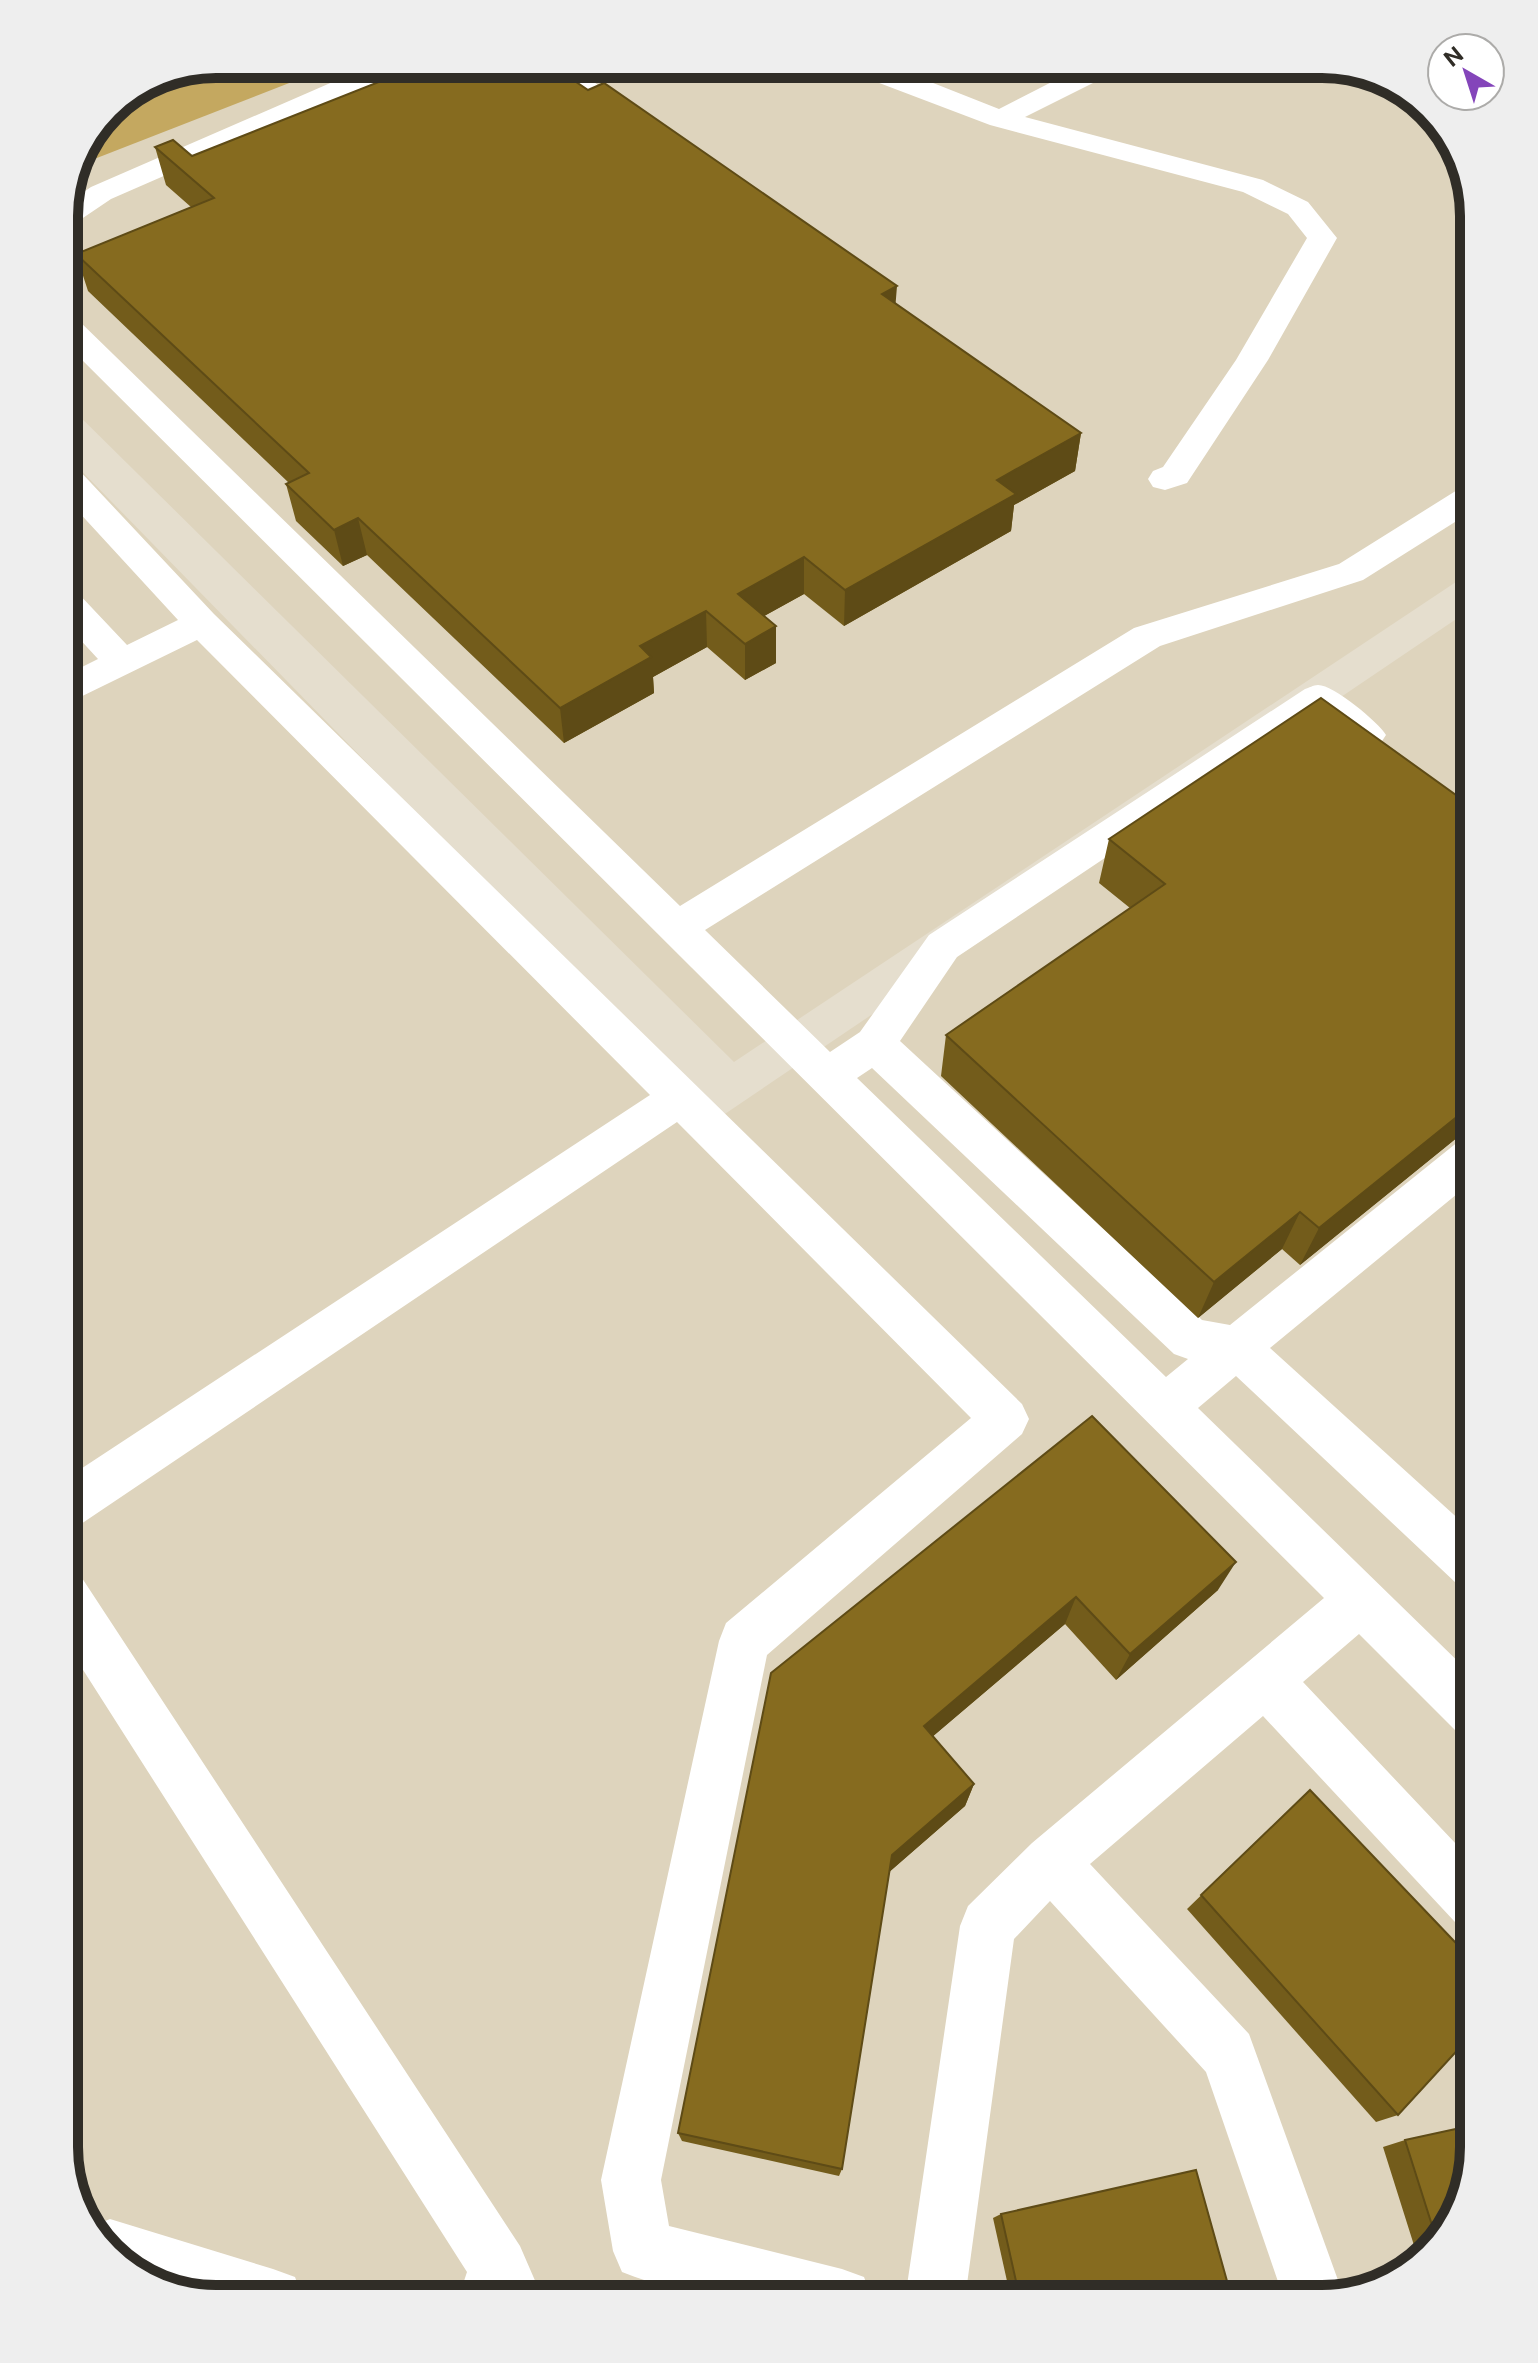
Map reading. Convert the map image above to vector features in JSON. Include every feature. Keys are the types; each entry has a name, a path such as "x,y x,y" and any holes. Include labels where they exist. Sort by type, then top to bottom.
{"lane":[{"path":"78,209 101,193 365,78"},
{"path":"574,78 596,95"},
{"path":"892,78 1000,119 1253,186 1298,208 1322,238 1252,360 1175,475 1165,479"},
{"path":"1000,119 1081,78"},
{"path":"78,338 1460,1699"},
{"path":"78,490 201,623 1005,1419 744,1641 631,2180 643,2251 737,2285"},
{"path":"677,928 1147,637 1351,572 1460,504"},
{"path":"78,614 123,664"},
{"path":"78,685 201,623"},
{"path":"827,1076 875,1044 943,946 1318,698 1390,752"},
{"path":"875,1044 1190,1339 1237,1347 1460,1553"},
{"path":"78,1499 680,1097"},
{"path":"1164,1407 1460,1165"},
{"path":"937,2285 988,1926 1051,1862 1361,1600"},
{"path":"78,1617 498,2285"},
{"path":"1266,1681 1460,1888"},
{"path":"1051,1862 1229,2054 1309,2285"},
{"path":"130,2255 227,2285"}],"shaded area":[{"path":"216,78 302,78 90,161 107,132 125,112 172,85"},
{"path":"274,78 1331,78 1366,85 1399,101 1426,125 1446,155 1457,189 1460,216 1460,579 734,1062 78,415 78,207 83,180 95,151"},
{"path":"78,467 716,1120 1460,616 1460,2147 1457,2174 1446,2208 1426,2238 1399,2262 1358,2280 1322,2285 207,2285 172,2278 139,2262 101,2224 85,2191 78,2147"}],"building":[{"path":"389,78 570,78 588,90 604,83 897,286 882,294 1081,433 997,480 1016,494 845,590 804,557 738,594 776,626 745,644 706,611 640,646 651,657 560,708 358,518 334,530 286,484 309,473 78,256 78,253 214,198 155,147 173,140 192,156"},
{"path":"1321,698 1460,798 1460,1114 1319,1228 1300,1212 1214,1282 946,1035 1165,884 1109,839"},
{"path":"1092,1416 1236,1562 1130,1654 1076,1597 924,1726 974,1784 892,1855 842,2169 678,2133 771,1673"},
{"path":"1310,1790 1460,1947 1460,2047 1398,2115 1201,1895"},
{"path":"1460,2128 1453,2191 1433,2229 1405,2140"},
{"path":"1196,2170 1228,2285 1017,2285 1001,2214"}]}
